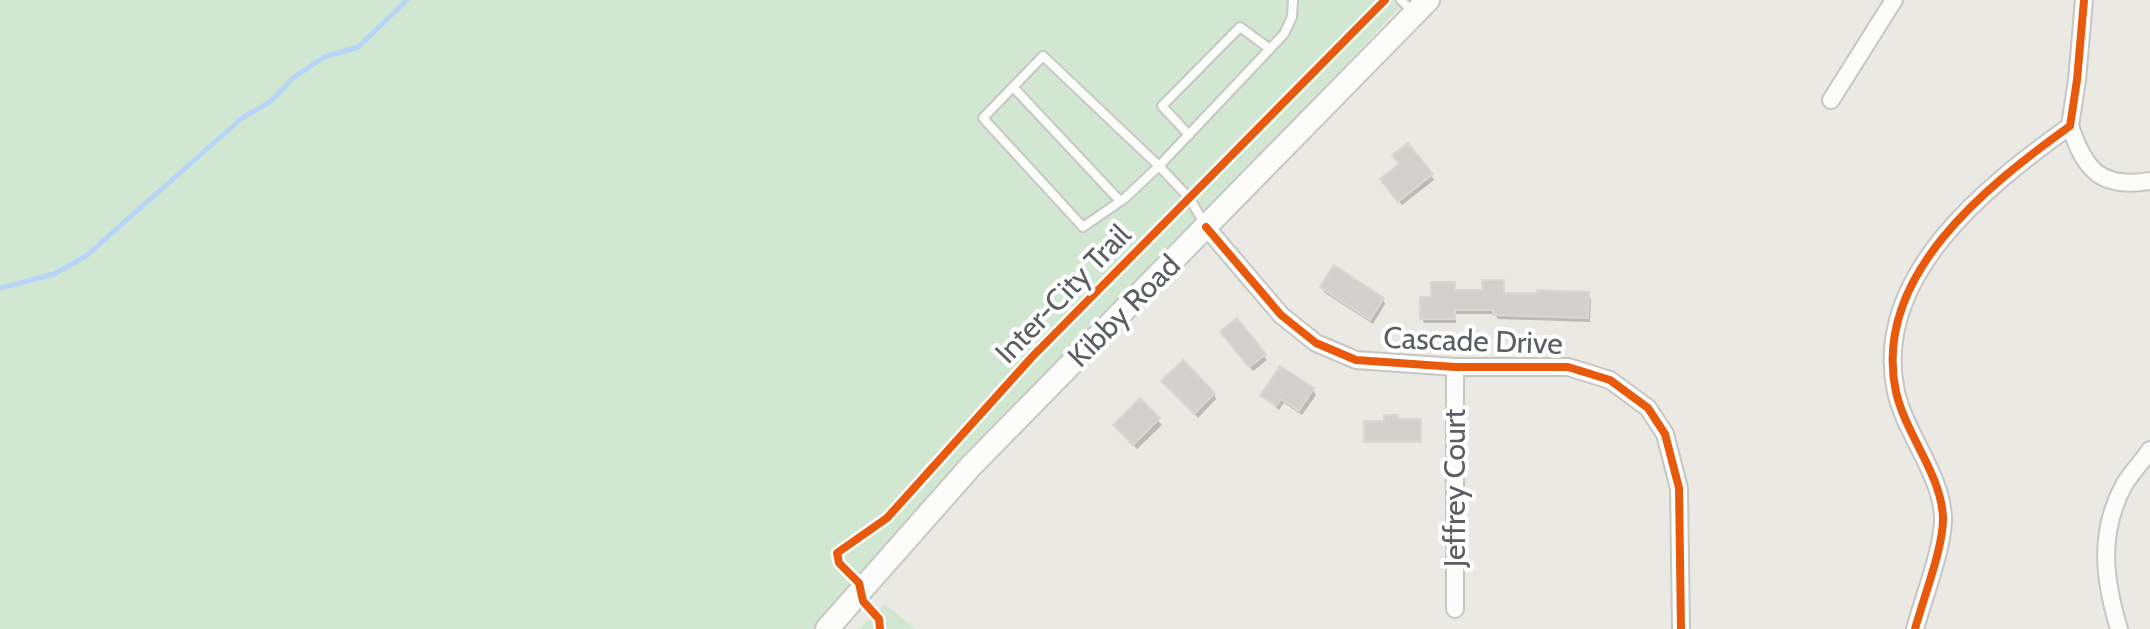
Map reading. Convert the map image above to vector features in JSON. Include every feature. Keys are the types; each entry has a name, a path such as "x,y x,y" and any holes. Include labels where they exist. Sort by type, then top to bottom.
{"main road":[{"name":"Kibby Road","path":"827,629 971,466 1206,227 1414,5"}],"street":[{"path":"1831,100 1894,0"},
{"path":"2084,0 2070,126 2078,150 2090,168 2103,179 2118,183 2150,181"},
{"path":"1915,629 1944,521 1942,501 1912,439 1896,389 1893,339 1899,316 1917,275 1946,233 2016,167 2070,126"},
{"name":"Cascade Drive","path":"1206,227 1281,315 1316,343 1356,360 1455,367 1568,367 1610,380 1648,408 1665,434 1679,488 1681,629"},
{"name":"Jeffrey Court","path":"1455,367 1455,609"},
{"path":"2119,629 2105,577 2104,542 2125,484 2150,450"}],"lane":[{"path":"1206,227 1190,199 1159,166 1043,56 983,118 1083,227 1120,201 1159,166 1284,34 1292,17 1293,0"},
{"path":"1189,135 1162,106 1240,27 1270,49"},
{"path":"1013,87 1120,201"}],"green space":[{"path":"0,0 1406,0 827,629 0,629"},
{"path":"885,604 915,629 859,629"}],"building":[{"path":"1408,143 1433,174 1398,202 1380,179 1399,164 1392,155"},
{"path":"1334,265 1384,298 1370,320 1320,287"},
{"path":"1482,280 1504,280 1504,293 1537,293 1537,290 1589,292 1588,318 1493,315 1493,310 1455,310 1455,319 1420,319 1420,297 1431,297 1431,282 1455,282 1455,290 1482,290"},
{"path":"1237,318 1266,354 1249,367 1220,332"},
{"path":"1183,360 1215,393 1194,414 1161,381"},
{"path":"1280,366 1314,388 1299,411 1281,399 1276,406 1260,396"},
{"path":"1140,398 1160,418 1133,445 1113,425"},
{"path":"1384,415 1398,415 1398,419 1421,419 1421,442 1364,442 1364,421 1384,421"}],"waterway":[{"path":"0,288 54,274 86,256 242,118 270,102 294,77 324,57 358,47 407,0"}],"cycle path":[{"name":"Inter-City Trail","path":"880,629 879,619 863,601 859,583 839,563 837,553 887,518 1032,357 1385,0"},
{"path":"1915,629 1937,557 1943,517 1936,485 1907,424 1896,392 1893,350 1901,310 1918,272 1972,206 2070,126 2084,0"},
{"path":"1206,227 1281,315 1316,343 1356,360 1455,367 1568,367 1610,380 1648,408 1665,434 1679,488 1681,629"}]}
